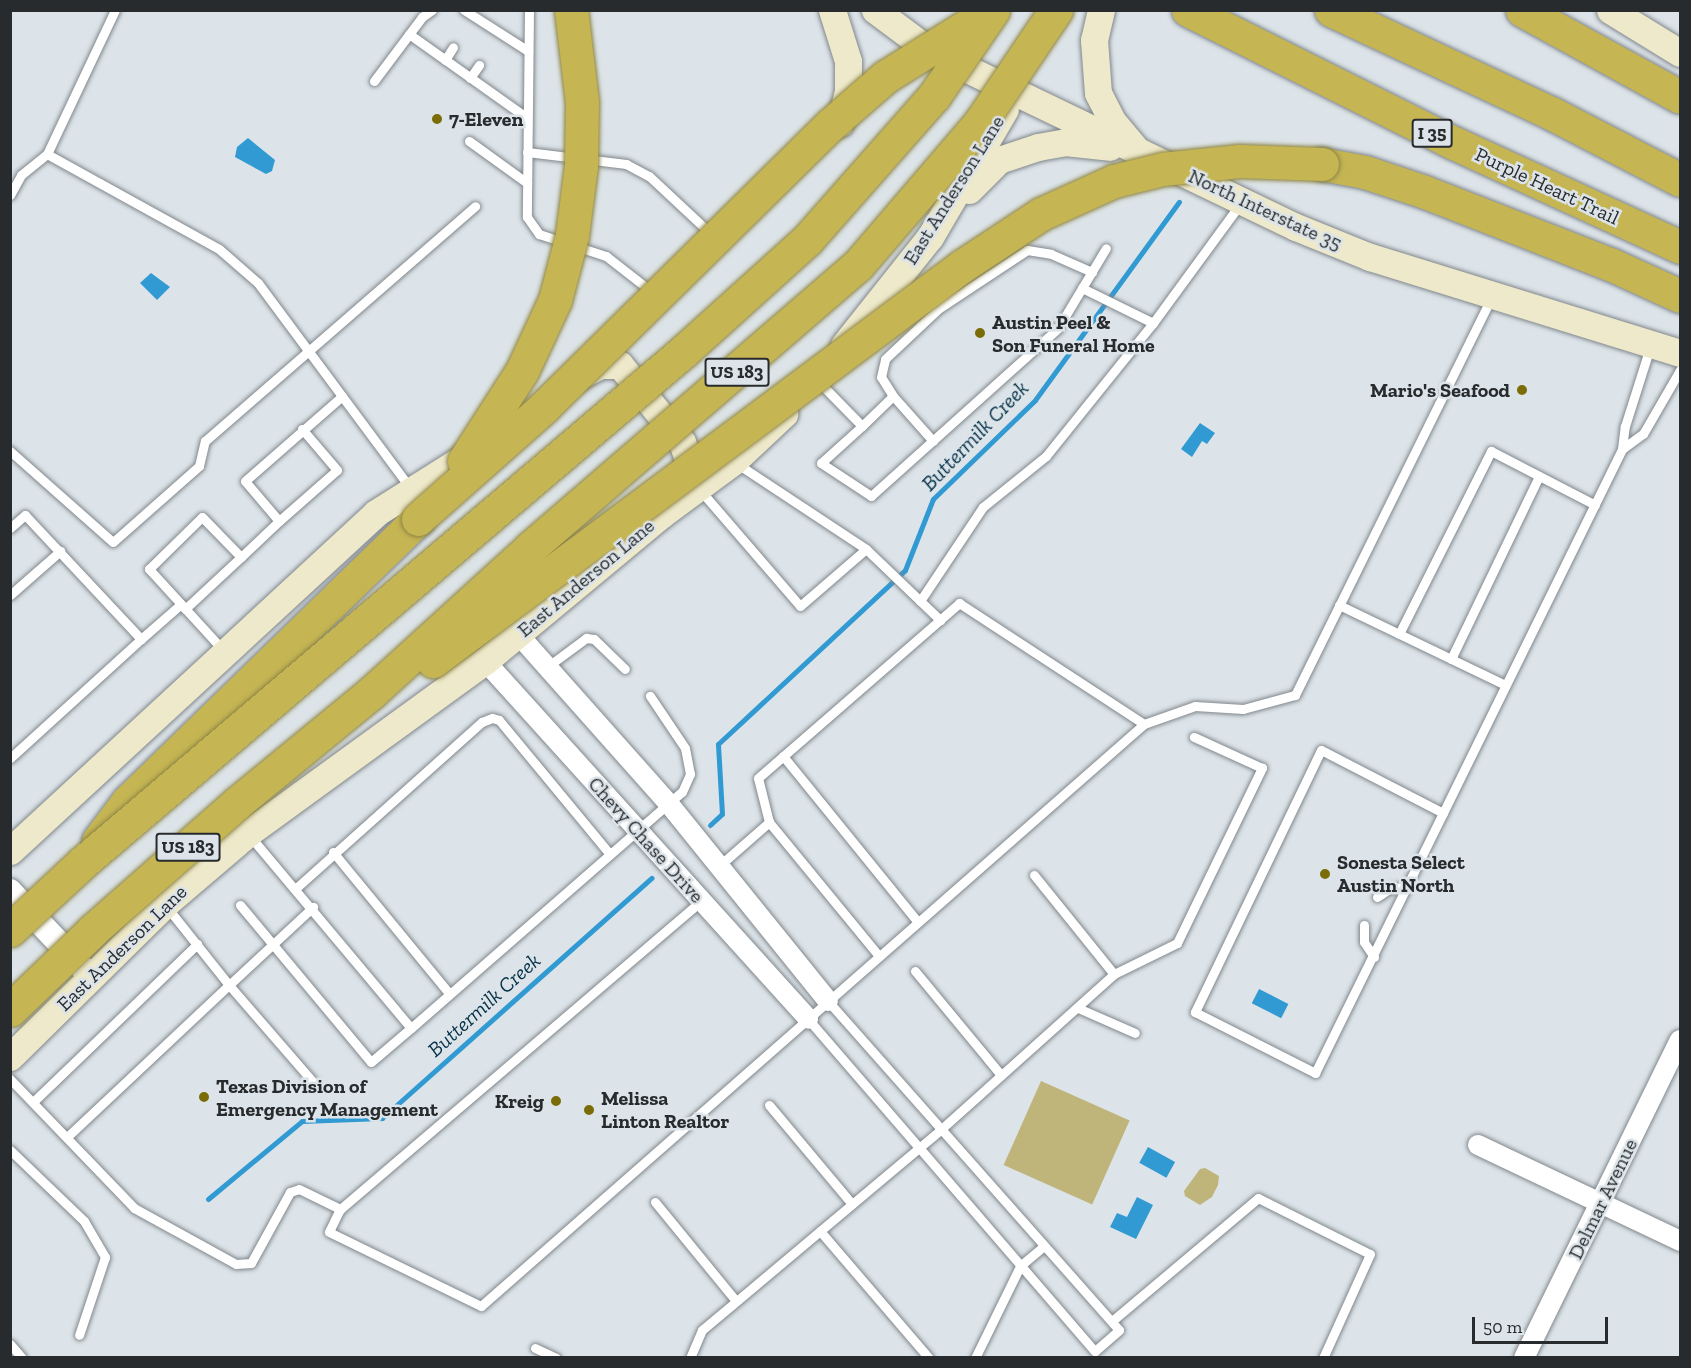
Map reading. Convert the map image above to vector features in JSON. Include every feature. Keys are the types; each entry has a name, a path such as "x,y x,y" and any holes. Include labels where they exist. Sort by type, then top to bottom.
{"highway":[{"path":"82,864 128,801 415,505 478,444 522,371 555,300 572,235 581,166 582,102 571,10"},
{"path":"415,505 544,407 830,125 885,76 993,10"},
{"name":"US 183","path":"10,930 82,864 684,351 807,240 934,96 993,10"},
{"name":"US 183","path":"10,1010 93,930 219,819 372,692 530,548 858,265 979,124 1056,10"},
{"name":"Purple Heart Trail","path":"1188,10 1454,143 1680,247"},
{"path":"1331,10 1551,113 1680,180"},
{"path":"1522,10 1680,97"},
{"path":"372,692 434,660 962,266 1041,214 1097,187 1162,169 1249,161 1322,164 1365,172 1425,192 1610,264 1680,296"}],"main road":[{"path":"832,10 848,71 844,109 834,138"},
{"name":"North Interstate 35","path":"875,10 930,51 1015,94 1244,200 1296,227 1370,257 1650,347 1680,353"},
{"path":"10,851 376,513 415,505 566,382 626,340 726,248 834,138 930,51 962,10"},
{"name":"East Anderson Lane","path":"10,1057 165,904 248,833 485,661 661,516 734,461 817,380 930,237 1064,10"},
{"path":"1101,10 1094,40 1098,93 1113,122 1139,152"},
{"path":"1610,10 1680,53"},
{"path":"930,237 999,160 1065,142 1139,152"},
{"path":"566,382 601,365 620,365 682,442 689,462 682,485 661,516"}],"street":[{"name":"Chevy Chase Drive","path":"518,634 669,804 828,1001"},
{"name":"Chevy Chase Drive","path":"485,661 808,1018"},
{"path":"10,891 91,977"},
{"name":"Delmar Avenue","path":"1524,1358 1680,1040"},
{"path":"1478,1145 1680,1240"}],"lane":[{"path":"10,195 21,175 47,154 115,10"},
{"path":"374,81 422,17 432,10"},
{"path":"464,10 472,20 498,37 528,51"},
{"path":"529,10 527,217 539,234 606,256 632,273 665,304"},
{"path":"409,34 527,118"},
{"path":"445,60 453,47"},
{"path":"470,78 479,65"},
{"path":"469,141 527,183"},
{"path":"527,152 626,165 649,176 726,248"},
{"path":"47,154 219,249 258,283 342,396 415,505"},
{"path":"10,170 21,175"},
{"path":"920,601 983,507 1046,456 1153,323 1244,200"},
{"path":"10,451 112,542 199,466 205,441 475,206"},
{"path":"893,396 822,464 871,496 1058,328 1106,248"},
{"path":"933,441 893,396 881,377 885,359 938,309 997,267 1027,250 1051,254 1092,272"},
{"path":"1082,288 1153,323"},
{"path":"701,902 340,1209 329,1232 481,1305 1144,724 1195,706 1243,709 1295,695 1492,295"},
{"path":"1443,813 1321,750 1195,1012 1315,1073 1374,957 1622,448 1625,426 1650,347"},
{"path":"1622,448 1643,434 1680,370"},
{"path":"817,380 862,426"},
{"path":"279,521 245,481 342,396"},
{"path":"10,758 141,639 241,558 337,470 302,429"},
{"path":"1399,634 1491,452 1595,505"},
{"path":"734,461 866,549 940,620"},
{"path":"1451,659 1539,476"},
{"path":"698,488 800,606 866,549"},
{"path":"10,528 25,515 141,639"},
{"path":"225,652 149,569 202,518 241,558"},
{"path":"10,595 60,551"},
{"path":"879,956 769,822 758,778 783,756 959,603 1144,724"},
{"path":"1339,605 1505,685"},
{"path":"547,667 586,638 594,639 625,669"},
{"path":"240,905 371,1062 682,792 690,774 685,748 650,696"},
{"path":"295,889 333,852 482,722 492,718 499,720 609,854"},
{"path":"690,1358 702,1330 939,1131 1114,974 1177,943 1262,768 1194,737"},
{"path":"783,756 918,922"},
{"path":"718,866 769,822"},
{"path":"248,833 411,1028"},
{"path":"333,852 449,993"},
{"path":"1034,874 1114,974"},
{"path":"1377,897 1389,889 1408,886"},
{"path":"165,904 229,985 313,1082"},
{"path":"67,1137 312,907"},
{"path":"1364,925 1364,942 1374,957"},
{"path":"33,1102 197,944"},
{"path":"915,971 1001,1075"},
{"path":"808,1018 917,1149 1095,1351 1119,1330 939,1131 828,1001"},
{"path":"1077,1008 1135,1033"},
{"path":"10,1079 134,1208 236,1264 251,1263 290,1192 299,1190 340,1209"},
{"path":"769,1105 852,1204"},
{"path":"10,1150 84,1221 105,1257 79,1335"},
{"path":"1112,1321 1258,1198 1370,1254 1323,1358"},
{"path":"656,1202 736,1301"},
{"path":"820,1231 929,1358"},
{"path":"975,1358 1020,1266 1044,1246"},
{"path":"10,1344 22,1358"},
{"path":"535,1348 556,1358"}],"shaded area":[{"path":"1041,1081 1130,1120 1092,1204 1004,1165"},
{"path":"1205,1168 1219,1176 1218,1185 1212,1197 1200,1205 1185,1196 1184,1191 1200,1169"}],"water":[{"path":"248,138 275,160 272,171 266,174 235,157 237,147"},
{"path":"151,273 170,287 157,300 140,283"},
{"path":"1200,423 1215,433 1207,444 1202,441 1192,457 1181,449"},
{"path":"1259,989 1288,1004 1281,1018 1252,1003"},
{"path":"1148,1147 1175,1162 1166,1178 1139,1163"},
{"path":"1137,1197 1153,1205 1136,1239 1110,1227 1117,1213 1127,1217"}],"waterway":[{"name":"Buttermilk Creek","path":"710,825 722,814 718,744 905,570 933,499 1035,400 1179,202"},
{"name":"Buttermilk Creek","path":"208,1199 302,1121 382,1118 651,878"}],"place":[{"name":"7-Eleven","path":"437,119"},
{"name":"Austin Peel & Son Funeral Home","path":"980,333"},
{"name":"Mario's Seafood","path":"1522,390"},
{"name":"Sonesta Select Austin North","path":"1325,874"},
{"name":"Texas Division of Emergency Management","path":"204,1097"},
{"name":"Kreig","path":"556,1101"},
{"name":"Melissa Linton Realtor","path":"589,1110"}]}
